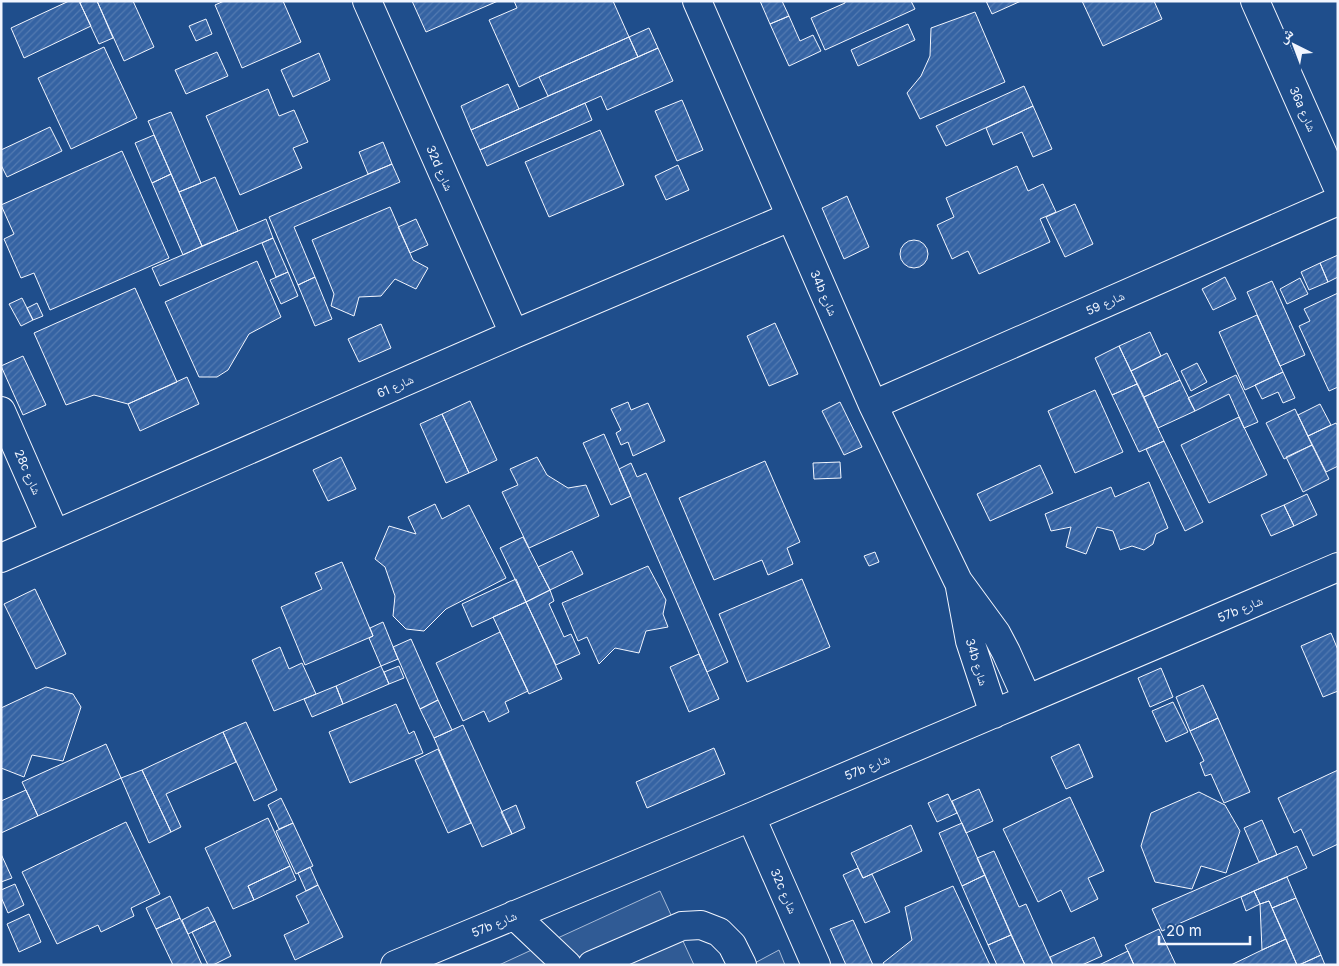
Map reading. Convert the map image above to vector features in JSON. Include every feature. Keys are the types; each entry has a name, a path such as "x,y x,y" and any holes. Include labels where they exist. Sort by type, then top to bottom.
{"street":[{"name":"32d شارع","path":"367,1 514,334"},
{"name":"34b شارع","path":"696,1 873,405 958,581 996,633 1027,699"},
{"name":"36a شارع","path":"1256,1 1338,188"},
{"name":"شارع 59","path":"873,405 1338,202"},
{"name":"شارع 61","path":"1,558 514,334 790,217"},
{"name":"28c شارع","path":"1,411 55,534"},
{"name":"57b شارع","path":"395,965 421,959 514,915 751,817 1338,567"},
{"name":"34b شارع","path":"958,581 970,641 994,714"},
{"name":"32c شارع","path":"751,817 816,965"},
{"path":"514,915 568,965"},
{"path":"592,965 682,926 701,925 719,932 732,945 742,965"}],"shaded area":[{"path":"660,891 694,965 499,965"},
{"path":"779,950 785,965 751,965"}],"building":[{"path":"69,1 79,1 91,26 24,58 11,28"},
{"path":"83,1 97,1 113,38 99,44 80,3"},
{"path":"97,1 133,1 154,47 124,61"},
{"path":"224,1 283,1 301,42 242,68 215,5"},
{"path":"412,1 498,1 426,32"},
{"path":"514,1 613,1 629,37 519,87 489,20 517,8"},
{"path":"760,1 782,1 789,16 770,24"},
{"path":"845,1 911,1 915,9 825,50 811,18 845,3"},
{"path":"986,1 1021,1 992,14"},
{"path":"1082,1 1154,1 1162,19 1103,46"},
{"path":"975,12 1005,82 920,119 907,93 921,76 930,56 931,28"},
{"path":"789,16 800,41 813,35 821,51 789,66 770,24"},
{"path":"206,19 212,34 196,41 189,26"},
{"path":"908,24 915,40 858,66 851,50"},
{"path":"649,28 658,48 638,57 629,37"},
{"path":"629,37 638,57 548,96 539,77"},
{"path":"104,47 137,118 71,149 38,78"},
{"path":"658,48 673,81 607,110 601,96 480,150 471,130"},
{"path":"217,52 228,76 186,94 175,70"},
{"path":"319,53 330,80 293,97 281,70"},
{"path":"508,84 519,109 471,130 461,106"},
{"path":"1024,86 1033,106 946,146 936,126"},
{"path":"268,89 279,116 294,110 308,142 293,148 302,168 240,195 206,116"},
{"path":"682,100 703,150 677,161 655,111"},
{"path":"585,103 592,120 487,166 480,150"},
{"path":"1033,106 1052,149 1033,157 1022,132 993,145 986,128"},
{"path":"171,112 201,183 179,192 148,121"},
{"path":"50,127 62,151 7,177 1,165 1,150"},
{"path":"600,130 624,185 549,217 525,162"},
{"path":"154,135 171,174 152,183 135,143"},
{"path":"383,142 392,164 368,174 359,152"},
{"path":"122,151 169,258 50,310 34,273 21,278 4,239 14,234 1,205"},
{"path":"392,164 400,182 294,227 315,277 298,285 269,217"},
{"path":"678,165 689,190 666,200 655,176"},
{"path":"1017,166 1028,191 1043,184 1056,212 1040,219 1050,242 979,274 968,251 952,259 937,225 954,217 946,198"},
{"path":"171,174 202,246 183,255 152,183"},
{"path":"215,177 238,231 202,246 179,192"},
{"path":"847,196 869,247 844,259 822,208"},
{"path":"1075,204 1093,244 1065,257 1046,217"},
{"path":"390,207 413,260 428,268 416,289 395,279 381,296 359,297 354,316 331,306 334,294 312,240"},
{"path":"266,219 273,238 160,286 152,268"},
{"path":"416,219 428,245 410,253 398,227"},
{"path":"273,238 288,272 276,277 262,243"},
{"path":"914,240 924,244 928,254 924,264 914,268 904,264 900,254 904,244"},
{"path":"1338,255 1338,277 1328,282 1320,263"},
{"path":"257,261 281,317 249,334 228,370 217,377 199,377 165,302"},
{"path":"1320,263 1328,282 1309,290 1301,272"},
{"path":"288,272 298,296 281,304 270,280"},
{"path":"315,277 332,319 315,326 298,285"},
{"path":"1225,277 1236,299 1213,310 1202,289"},
{"path":"1300,278 1308,294 1287,304 1280,289"},
{"path":"1272,281 1305,355 1280,366 1247,292"},
{"path":"135,288 177,382 128,404 94,395 66,405 34,333"},
{"path":"1338,293 1338,387 1329,391 1299,326 1310,321 1304,309"},
{"path":"22,298 33,320 21,326 9,304"},
{"path":"37,303 43,316 33,320 27,308"},
{"path":"1257,315 1283,372 1245,390 1219,332"},
{"path":"775,323 798,374 769,386 747,336"},
{"path":"381,324 391,348 359,362 348,339"},
{"path":"1150,332 1161,356 1131,371 1119,346"},
{"path":"1119,346 1137,384 1112,395 1095,358"},
{"path":"1167,353 1180,380 1144,397 1131,371"},
{"path":"23,356 46,405 23,415 1,366"},
{"path":"1197,363 1207,382 1191,391 1181,371"},
{"path":"1283,372 1295,398 1283,403 1278,392 1262,399 1255,385"},
{"path":"1236,375 1258,422 1244,428 1229,394 1195,411 1188,398"},
{"path":"187,377 199,404 140,431 128,404"},
{"path":"1180,380 1195,411 1158,428 1144,397"},
{"path":"1137,384 1164,441 1139,452 1112,395"},
{"path":"1095,390 1123,452 1075,473 1048,411"},
{"path":"470,401 497,460 469,473 442,414"},
{"path":"628,402 631,410 648,403 665,441 633,456 628,442 621,445 616,433 621,430 611,409"},
{"path":"840,402 862,447 844,455 822,411"},
{"path":"1320,404 1331,425 1308,436 1298,415"},
{"path":"1295,409 1312,445 1284,459 1266,423"},
{"path":"442,414 469,473 446,483 420,424"},
{"path":"1239,417 1267,475 1209,503 1181,445"},
{"path":"1336,423 1338,426 1338,466 1326,472 1308,436"},
{"path":"604,434 631,496 611,505 583,443"},
{"path":"1164,441 1203,522 1185,531 1146,449"},
{"path":"1312,445 1329,479 1303,492 1286,457"},
{"path":"341,457 356,489 328,501 313,470"},
{"path":"537,457 547,475 568,488 586,485 599,516 529,548 502,492 518,485 510,469"},
{"path":"765,461 800,542 787,548 793,564 768,575 762,560 714,580 679,498"},
{"path":"840,462 841,478 814,479 813,463"},
{"path":"631,463 637,477 646,473 728,662 707,672 619,469"},
{"path":"1040,465 1053,493 990,521 977,494"},
{"path":"1149,482 1168,528 1156,534 1153,544 1144,550 1132,546 1120,550 1113,531 1097,527 1086,554 1066,547 1071,527 1051,531 1045,514 1111,487 1115,497"},
{"path":"1307,494 1317,515 1294,526 1284,505"},
{"path":"435,504 442,519 469,505 506,578 446,609 424,631 406,629 393,616 395,596 385,567 375,559 389,526 416,534 408,517"},
{"path":"1284,505 1294,526 1271,536 1261,515"},
{"path":"523,537 550,590 526,602 500,548"},
{"path":"572,551 583,574 550,590 538,567"},
{"path":"875,552 879,562 869,566 864,556"},
{"path":"342,562 373,636 305,665 281,607 322,589 315,573"},
{"path":"648,566 666,600 663,614 668,627 646,631 639,653 615,648 599,664 587,637 578,641 562,603"},
{"path":"516,579 526,602 472,627 462,604"},
{"path":"802,579 830,647 747,682 719,614"},
{"path":"35,589 66,654 36,669 4,604"},
{"path":"550,590 554,601 549,604 564,637 571,634 580,654 556,665 526,602"},
{"path":"526,602 562,679 529,694 493,617"},
{"path":"383,622 398,659 381,666 369,638 373,636 370,628"},
{"path":"500,632 528,691 505,702 509,712 489,722 484,711 463,721 436,663"},
{"path":"1331,633 1338,650 1338,691 1323,697 1301,646"},
{"path":"411,639 438,700 420,709 393,647"},
{"path":"280,647 289,669 302,663 316,694 274,711 252,660"},
{"path":"699,654 719,699 689,712 670,667"},
{"path":"381,666 389,684 343,704 336,686"},
{"path":"399,666 404,678 389,684 384,672"},
{"path":"1161,668 1173,697 1150,707 1138,678"},
{"path":"1203,685 1218,718 1190,731 1176,697"},
{"path":"336,686 343,704 312,717 304,699"},
{"path":"46,687 73,694 81,707 63,761 32,755 24,777 1,768 1,708"},
{"path":"438,700 452,730 434,738 420,709"},
{"path":"1173,702 1188,732 1166,742 1152,711"},
{"path":"396,704 409,734 414,731 423,753 350,783 329,732"},
{"path":"1218,718 1250,792 1224,803 1211,774 1205,776 1200,763 1204,761 1190,731"},
{"path":"246,722 277,790 254,801 223,732"},
{"path":"463,725 512,834 482,847 434,738"},
{"path":"223,732 236,762 166,794 181,827 171,832 142,770"},
{"path":"106,744 121,778 38,816 22,782"},
{"path":"1079,744 1093,777 1066,789 1051,757"},
{"path":"714,748 725,774 647,808 636,782"},
{"path":"438,749 471,823 448,833 415,760"},
{"path":"142,770 171,832 149,843 121,778"},
{"path":"1338,770 1338,844 1313,856 1301,829 1294,833 1278,798"},
{"path":"979,789 993,821 966,833 952,801"},
{"path":"26,790 38,816 1,833 1,801"},
{"path":"1199,792 1225,805 1240,831 1226,873 1201,866 1192,889 1155,882 1141,846 1151,813"},
{"path":"948,794 957,813 937,822 928,803"},
{"path":"1070,797 1104,871 1088,878 1098,899 1071,912 1061,890 1038,902 1003,829"},
{"path":"281,798 293,823 279,829 268,805"},
{"path":"516,805 525,828 512,834 501,812"},
{"path":"268,818 290,866 248,886 254,900 233,909 205,848"},
{"path":"1262,820 1277,855 1259,862 1244,828"},
{"path":"126,822 160,894 131,908 134,916 101,932 98,925 57,944 22,872"},
{"path":"293,823 313,866 296,874 276,831"},
{"path":"962,823 985,875 962,886 939,833"},
{"path":"911,825 922,851 863,878 851,853"},
{"path":"1297,846 1307,868 1162,931 1152,909"},
{"path":"994,851 1019,907 1026,904 1053,965 1025,965 977,858"},
{"path":"1,854 12,878 1,882"},
{"path":"290,866 296,880 254,900 248,886"},
{"path":"310,867 318,885 306,891 298,873"},
{"path":"858,868 863,878 872,874 890,912 865,923 843,875"},
{"path":"985,875 1011,935 988,945 962,886"},
{"path":"1287,877 1296,898 1272,908 1269,901 1260,904 1254,891"},
{"path":"15,884 24,905 8,913 1,897 1,890"},
{"path":"318,885 343,937 295,960 284,935 309,923 296,896"},
{"path":"953,886 990,965 884,965 883,963 912,940 905,907"},
{"path":"1254,891 1260,904 1246,911 1241,897"},
{"path":"170,896 180,918 156,929 146,908"},
{"path":"1296,898 1321,955 1299,965 1297,965 1272,908"},
{"path":"1269,901 1286,939 1262,950 1260,904"},
{"path":"208,907 215,921 188,934 182,920"},
{"path":"29,914 41,942 19,952 7,924"},
{"path":"180,918 202,965 173,965 156,929"},
{"path":"853,920 873,965 846,965 830,929"},
{"path":"215,921 231,956 213,965 208,965 192,932"},
{"path":"1159,929 1176,965 1134,965 1125,945"},
{"path":"1011,935 1025,965 997,965 988,945"},
{"path":"1094,937 1102,956 1082,965 1053,965 1050,957"},
{"path":"1286,939 1297,965 1231,965 1262,950"},
{"path":"1128,951 1134,965 1099,965"},
{"path":"1321,955 1325,965 1299,965"}]}
